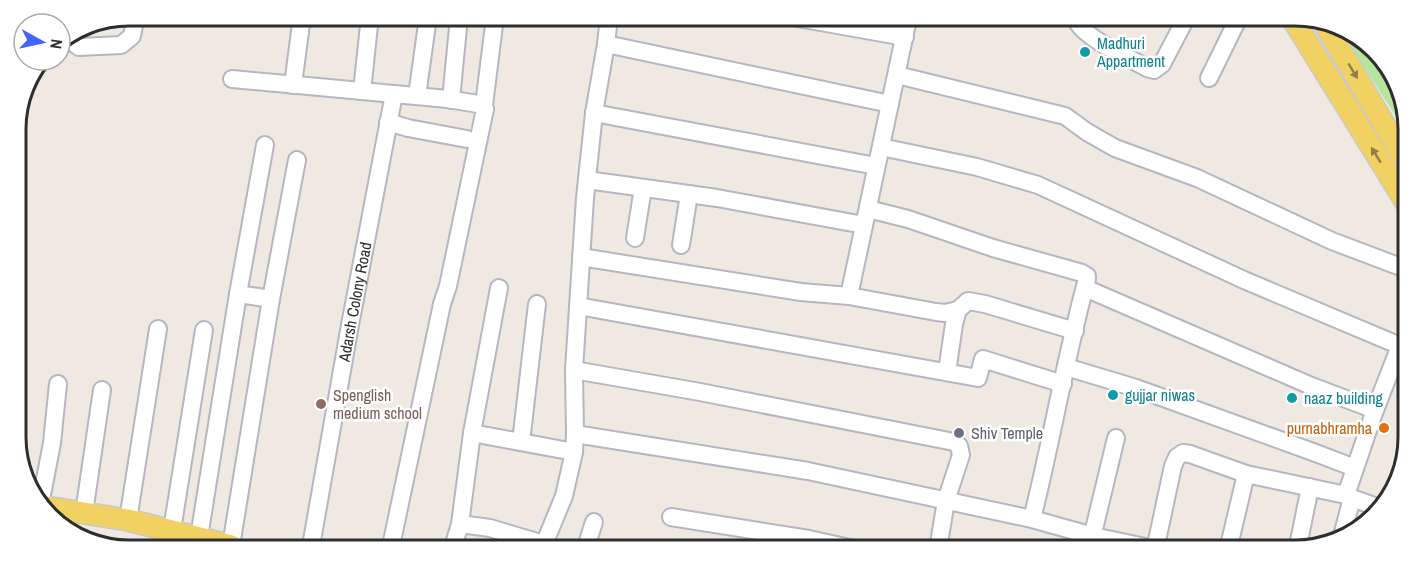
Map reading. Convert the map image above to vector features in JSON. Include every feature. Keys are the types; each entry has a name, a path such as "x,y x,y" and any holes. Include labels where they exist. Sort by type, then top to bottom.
{"main road":[{"path":"1297,26 1398,183"},
{"path":"1329,31 1398,148"},
{"path":"54,508 128,520 172,530 196,540"}],"street":[{"path":"73,42 79,47 121,45 132,36 134,26"},
{"path":"293,85 301,26"},
{"path":"362,91 369,26"},
{"path":"417,96 427,26"},
{"path":"452,100 458,26"},
{"path":"392,540 484,120 494,26"},
{"path":"546,540 564,496 574,452 574,370 587,180 594,113 608,26"},
{"path":"843,26 905,37"},
{"path":"849,296 907,26"},
{"path":"1079,26 1089,35 1154,70 1162,64 1182,26"},
{"path":"1209,78 1235,26"},
{"path":"606,44 890,104"},
{"path":"897,75 1065,116 1115,148 1197,178 1332,241 1398,266"},
{"path":"232,79 417,96 484,105"},
{"name":"Adarsh Colony Road","path":"312,540 394,94"},
{"path":"594,113 876,166"},
{"path":"388,122 467,139"},
{"path":"198,540 265,145"},
{"path":"881,147 976,167 1038,185 1244,280 1398,345"},
{"path":"232,540 271,299 297,160"},
{"path":"587,180 866,217 908,219 1086,276 1032,519"},
{"path":"635,238 644,188"},
{"path":"681,245 689,194"},
{"path":"581,257 801,292 849,296 945,313 958,310 968,301 973,301 1075,331"},
{"path":"455,540 460,524 472,433 499,288"},
{"path":"1085,288 1309,385 1375,410"},
{"path":"238,294 271,299"},
{"path":"521,442 537,304"},
{"path":"578,306 978,378 983,359 1064,376 1105,378 1355,468"},
{"path":"947,372 958,310"},
{"path":"128,520 158,328"},
{"path":"172,530 204,330"},
{"path":"1343,529 1355,468 1375,410 1398,356"},
{"path":"574,370 700,392 954,442 959,447 961,455 946,501 940,540"},
{"path":"42,494 52,443 58,384"},
{"path":"84,513 102,390"},
{"path":"472,433 574,452"},
{"path":"575,434 808,471 1032,519 1084,540"},
{"path":"1092,540 1116,438"},
{"path":"1157,540 1173,466 1177,457 1183,453 1245,474 1349,496 1373,505"},
{"path":"1230,540 1245,474"},
{"path":"1300,540 1310,487"},
{"path":"671,517 814,540"},
{"path":"588,540 594,522"},
{"path":"460,524 490,528 528,540"}],"green space":[{"path":"1345,38 1368,56 1385,77 1395,102 1398,120"}],"place":[{"name":"Madhuri Appartment","path":"1085,52"},
{"name":"gujjar niwas","path":"1113,395"},
{"name":"naaz building","path":"1292,398"},
{"name":"Spenglish medium school","path":"321,404"},
{"name":"purnabhramha","path":"1384,428"},
{"name":"Shiv Temple","path":"959,433"}]}
